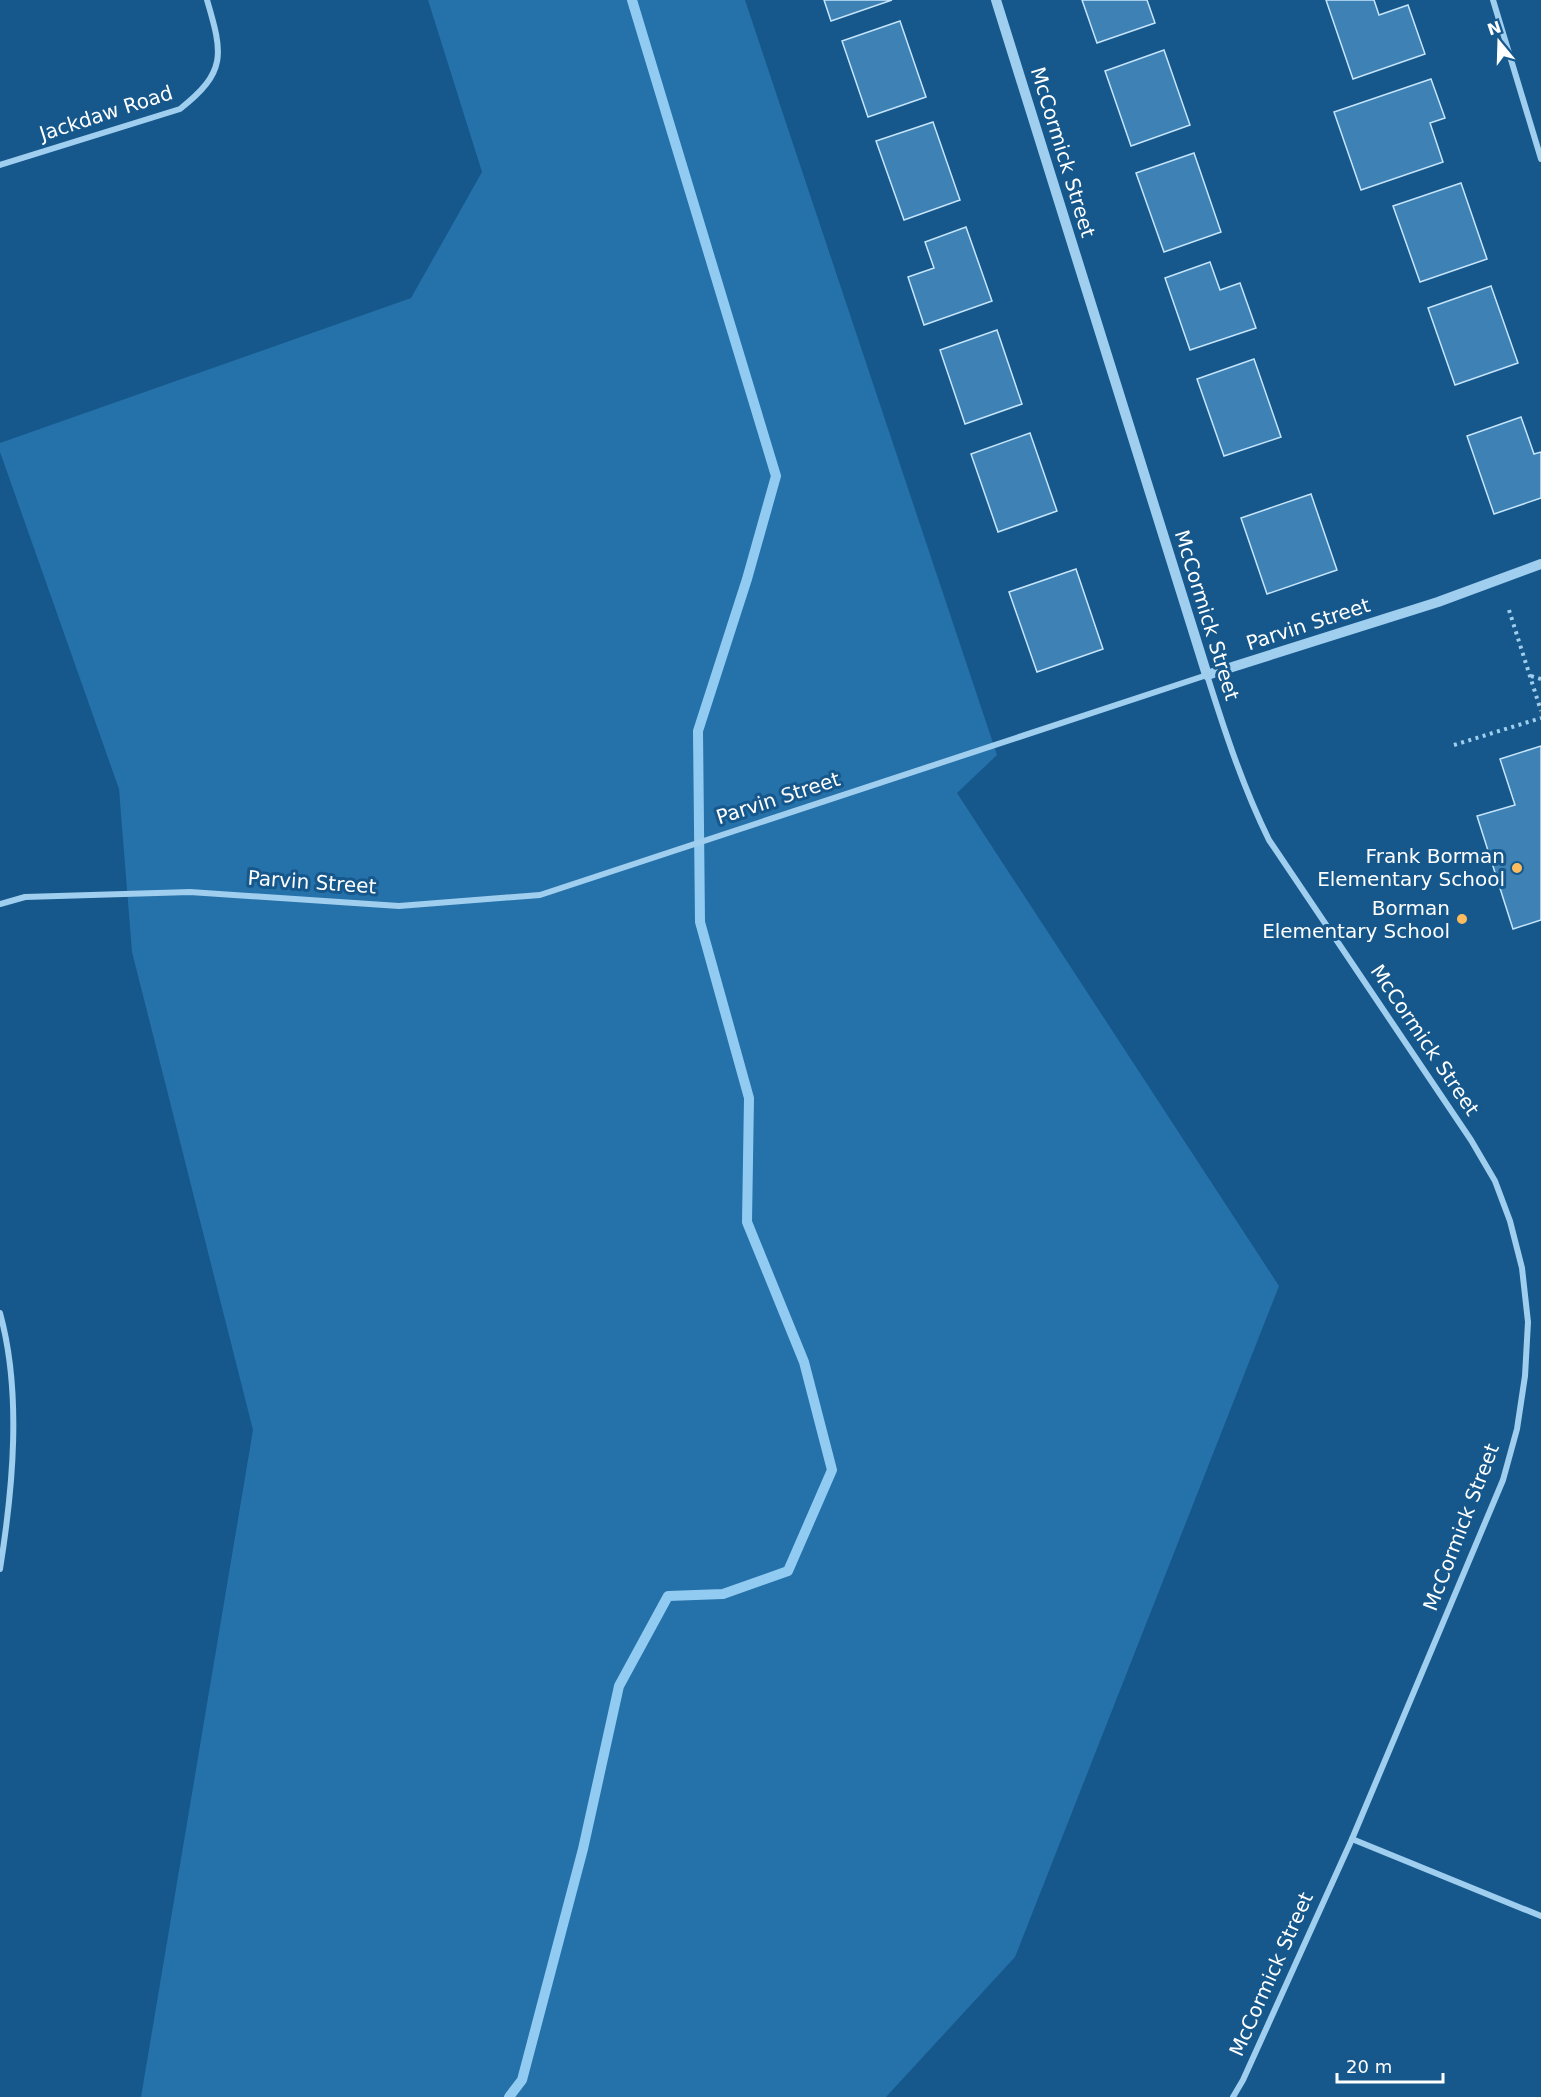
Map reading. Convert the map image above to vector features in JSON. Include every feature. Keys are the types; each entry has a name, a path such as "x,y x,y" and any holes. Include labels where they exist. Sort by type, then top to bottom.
{"street":[{"name":"Jackdaw Road","path":"0,165 180,109 199,94 212,78 218,58 217,33 207,0"},
{"name":"McCormick Street","path":"996,0 1207,675 1251,804 1269,840 1471,1140 1495,1181 1510,1221 1523,1279 1528,1322 1525,1376 1518,1429 1503,1480 1352,1839 1248,2070 1233,2097"},
{"path":"1492,0 1541,159"},
{"name":"Parvin Street","path":"0,904 25,897 190,892 399,906 540,895 1207,675 1438,602 1541,564"},
{"path":"0,1313 14,1406 7,1523 0,1569"},
{"path":"1352,1839 1541,1916"}],"path":[{"path":"1509,610 1541,711"},
{"path":"1530,676 1541,679"},
{"path":"1454,745 1541,718"}],"shaded area":[{"path":"428,0 745,0 997,755 957,793 1279,1286 1015,1957 886,2097 141,2097 253,1430 132,952 119,789 0,452 0,443 411,298 482,172"}],"building":[{"path":"824,0 892,0 831,21"},
{"path":"1082,0 1147,0 1155,23 1097,43"},
{"path":"1326,0 1374,0 1379,15 1408,5 1425,54 1353,79"},
{"path":"900,21 926,97 868,117 842,41"},
{"path":"1164,50 1190,125 1131,146 1105,71"},
{"path":"1431,79 1445,118 1430,123 1443,162 1361,190 1334,112"},
{"path":"933,122 960,200 904,220 876,141"},
{"path":"1194,153 1221,232 1164,252 1136,173"},
{"path":"1461,183 1487,259 1420,282 1393,206"},
{"path":"966,227 992,301 924,325 908,277 934,268 925,242"},
{"path":"1210,262 1220,290 1240,283 1256,328 1190,350 1165,278"},
{"path":"1491,286 1518,363 1455,385 1428,308"},
{"path":"997,330 1022,404 965,424 940,350"},
{"path":"1254,359 1281,437 1224,456 1197,379"},
{"path":"1521,417 1534,454 1541,452 1541,498 1494,514 1467,436"},
{"path":"1030,433 1057,511 998,532 971,454"},
{"path":"1311,494 1337,570 1267,594 1241,518"},
{"path":"1076,569 1103,649 1037,672 1009,592"},
{"name":"Frank Borman Elementary School","path":"1541,746 1541,920 1513,929 1477,816 1515,805 1500,759"}],"waterway":[{"path":"509,2097 522,2080 583,1849 619,1686 668,1596 723,1594 788,1571 832,1470 804,1362 747,1222 749,1098 700,922 698,731 747,579 776,476 632,0"}],"place":[{"name":"Frank Borman Elementary School","path":"1517,868"},
{"name":"Borman Elementary School","path":"1462,919"}]}
